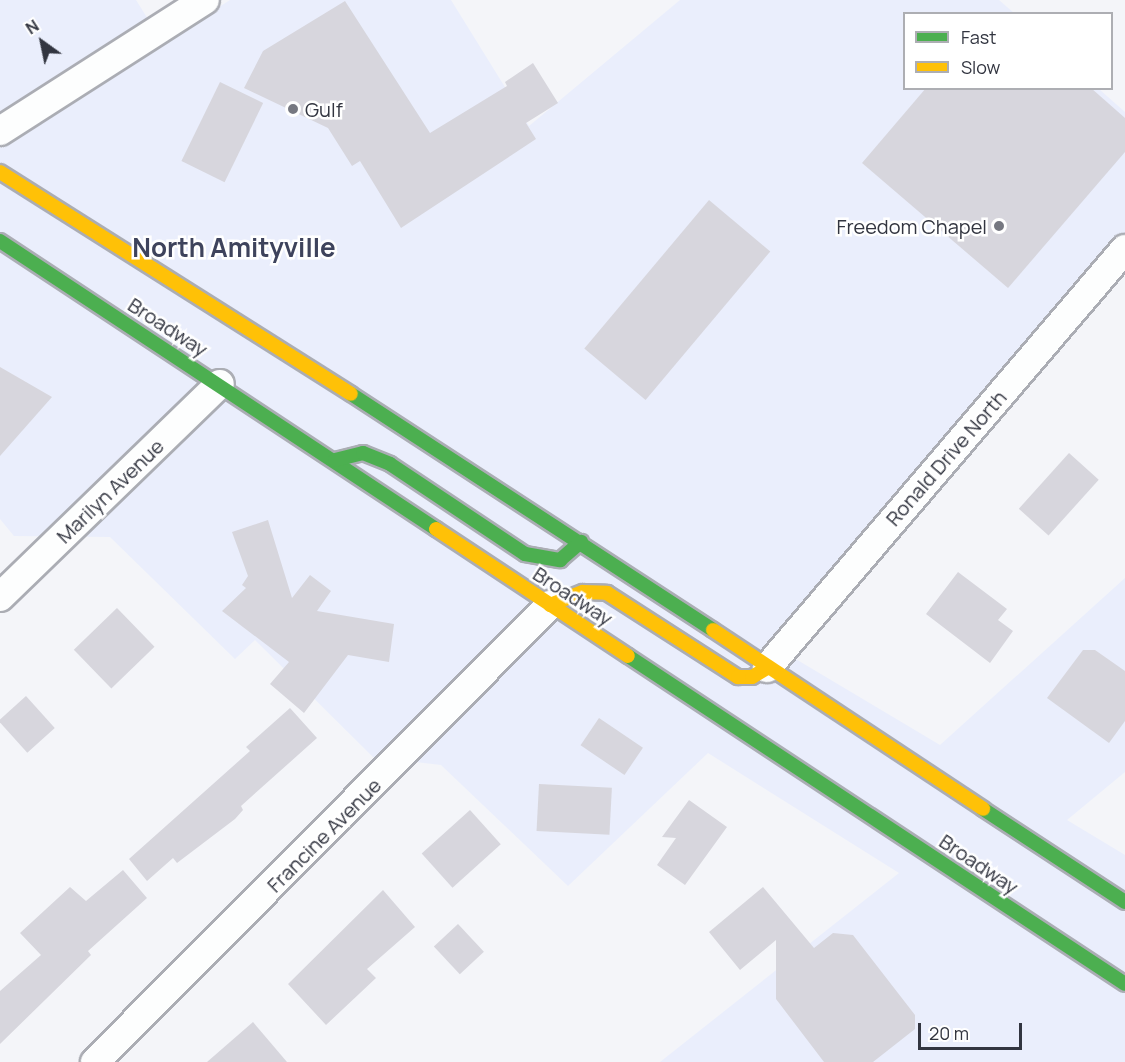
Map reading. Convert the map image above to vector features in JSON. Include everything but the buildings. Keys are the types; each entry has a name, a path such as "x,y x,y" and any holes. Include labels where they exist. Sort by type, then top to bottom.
{"main road":[{"path":"0,172 581,542 767,668 1125,902"},
{"name":"Broadway","path":"0,241 220,384 550,605 1125,984"},
{"path":"335,460 363,453 390,464 525,555 560,560 581,542"},
{"path":"550,605 584,591 607,593 738,677 752,677 767,668"}],"street":[{"path":"0,131 205,0"},
{"name":"Ronald Drive North","path":"767,668 1125,249"},
{"name":"Marilyn Avenue","path":"0,597 220,384"},
{"name":"Francine Avenue","path":"95,1062 550,605"}],"shaded area":[{"path":"0,0 136,0 163,43 230,0 451,0 529,126 680,0 999,0 1013,12 903,12 903,90 1100,90 1125,112 1125,271 794,658 940,745 1125,578 1125,772 1067,820 1125,855 1125,1062 660,1062 899,873 708,753 568,886 441,765 373,757 255,640 235,659 110,537 14,536 0,519"}],"traffic: fast":[{"path":"0,241 436,529"},
{"path":"351,394 713,630"},
{"path":"335,460 363,453 390,464 525,554 560,560 581,542"},
{"path":"628,656 1125,984"},
{"path":"983,809 1125,902"}],"traffic: slow":[{"path":"0,172 351,394"},
{"path":"436,529 628,656"},
{"path":"550,605 583,592 607,593 738,677 752,677 767,668"},
{"path":"713,630 983,809"}],"place":[{"name":"Gulf","path":"293,109"},
{"name":"Freedom Chapel","path":"999,226"}],"district":[{"name":"North Amityville","path":"234,248"}]}
